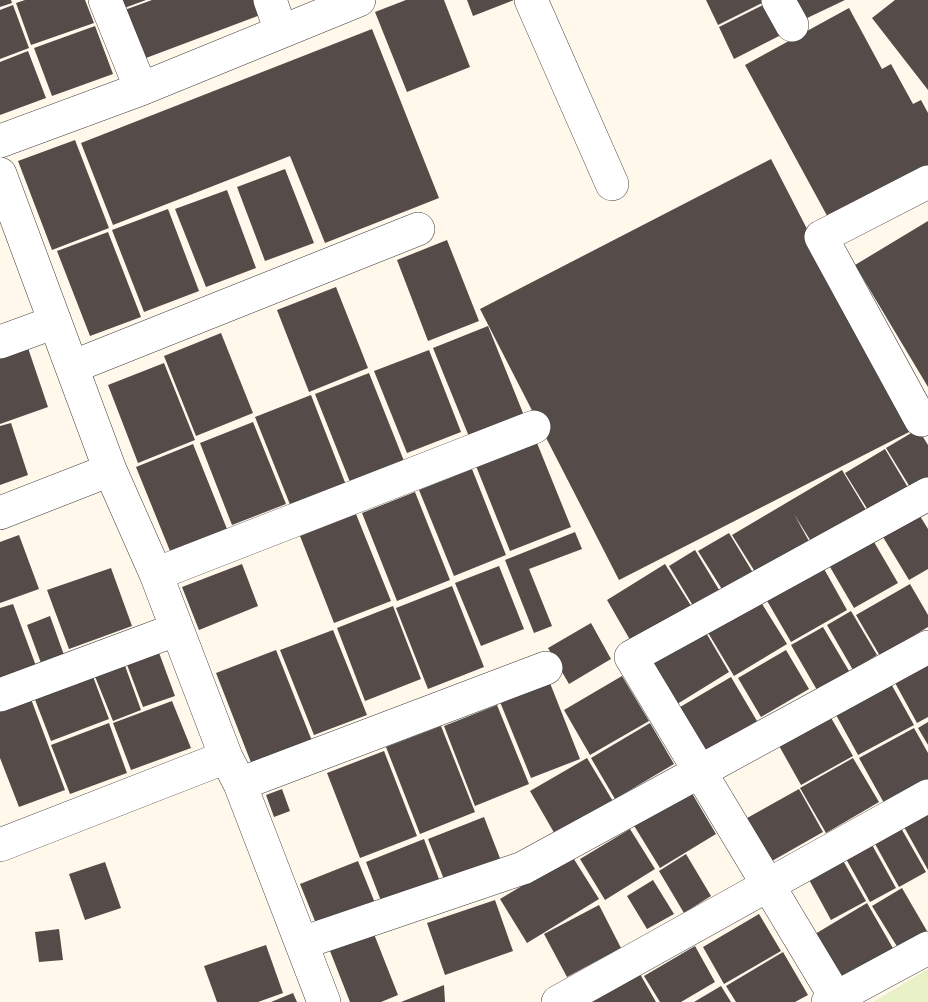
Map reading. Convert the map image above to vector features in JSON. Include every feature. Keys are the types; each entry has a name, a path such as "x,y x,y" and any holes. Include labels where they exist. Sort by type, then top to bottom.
{"street":[{"path":"105,0 141,89"},
{"path":"270,0 281,31"},
{"path":"0,141 141,89 359,0"},
{"path":"531,0 612,184"},
{"path":"0,174 110,470 156,574 176,630 324,1002"},
{"path":"921,420 821,237 928,182"},
{"path":"72,367 417,230"},
{"path":"0,342 55,322"},
{"path":"156,574 534,428"},
{"path":"0,513 110,470"},
{"path":"928,495 631,657 832,1000 928,948"},
{"path":"0,695 176,630"},
{"path":"302,943 523,868 928,647"},
{"path":"0,844 233,771 546,668"},
{"path":"558,1002 928,796"}],"green space":[{"path":"928,969 928,1002 873,1002"}],"building":[{"path":"0,0 11,0 12,3 0,7"},
{"path":"25,0 85,0 94,23 31,45 16,3"},
{"path":"115,0 146,0 119,10"},
{"path":"152,0 258,0 263,14 138,61 119,12"},
{"path":"406,0 444,0 470,67 407,92 375,12"},
{"path":"467,0 514,0 473,16"},
{"path":"706,0 763,0 764,2 718,25"},
{"path":"793,0 845,0 803,20"},
{"path":"895,0 928,0 928,90 872,18"},
{"path":"765,4 781,35 734,59 719,27"},
{"path":"13,5 29,48 0,59 0,10"},
{"path":"849,8 882,69 891,64 913,104 921,100 928,113 928,169 831,223 745,65"},
{"path":"95,26 113,74 52,96 34,48"},
{"path":"372,29 439,198 325,243 290,156 113,225 81,143"},
{"path":"28,51 46,98 0,115 0,62"},
{"path":"75,140 109,228 52,250 18,161"},
{"path":"771,159 911,431 619,580 480,309"},
{"path":"285,169 314,243 265,261 237,187"},
{"path":"227,190 256,268 206,287 175,209"},
{"path":"168,209 199,291 144,312 112,230"},
{"path":"928,221 928,387 855,265"},
{"path":"108,232 141,317 90,336 57,251"},
{"path":"447,240 479,321 428,341 397,260"},
{"path":"336,287 368,368 309,392 277,310"},
{"path":"488,326 525,418 470,439 433,348"},
{"path":"221,333 253,413 196,436 164,356"},
{"path":"28,348 48,407 0,424 0,358"},
{"path":"429,350 461,432 407,453 374,371"},
{"path":"164,363 195,440 138,463 108,385"},
{"path":"369,373 404,461 350,482 315,394"},
{"path":"311,395 346,485 291,507 255,417"},
{"path":"253,422 286,504 232,525 200,443"},
{"path":"11,423 28,475 0,485 0,426"},
{"path":"918,429 928,445 928,483 913,492 886,448"},
{"path":"537,443 571,527 510,551 476,466"},
{"path":"193,444 227,529 170,551 136,467"},
{"path":"885,449 910,491 871,515 845,473"},
{"path":"472,469 506,555 454,576 419,490"},
{"path":"842,470 866,510 812,543 794,514 810,543 757,575 732,535"},
{"path":"415,492 450,580 397,601 362,513"},
{"path":"356,514 391,601 334,623 300,536"},
{"path":"920,516 928,529 928,569 909,580 883,537"},
{"path":"575,532 582,549 529,569 552,626 534,633 505,560"},
{"path":"729,533 755,576 725,594 698,551"},
{"path":"19,535 39,589 0,603 0,542"},
{"path":"874,542 898,583 854,608 830,567"},
{"path":"695,550 721,593 695,609 669,566"},
{"path":"242,564 258,606 199,630 182,587"},
{"path":"665,564 693,609 633,645 607,600"},
{"path":"499,566 524,629 481,646 455,583"},
{"path":"823,567 847,610 791,642 766,599"},
{"path":"111,568 132,626 69,649 47,590"},
{"path":"910,584 928,615 928,627 880,656 856,615"},
{"path":"452,586 484,667 428,689 396,608"},
{"path":"759,599 787,644 734,676 707,631"},
{"path":"13,604 39,674 0,688 0,608"},
{"path":"393,606 421,679 365,701 337,628"},
{"path":"851,611 877,655 853,670 827,625"},
{"path":"50,616 64,655 41,663 27,625"},
{"path":"591,623 611,659 569,684 548,648"},
{"path":"823,627 849,671 817,690 791,645"},
{"path":"333,630 367,715 314,735 280,650"},
{"path":"705,631 729,672 674,706 649,665"},
{"path":"158,650 175,696 143,707 126,662"},
{"path":"276,650 312,741 252,765 216,673"},
{"path":"786,650 809,689 761,717 738,678"},
{"path":"928,660 928,717 917,723 893,679"},
{"path":"124,663 141,710 113,721 94,674"},
{"path":"92,674 109,719 51,741 34,697"},
{"path":"622,676 649,721 590,755 564,710"},
{"path":"731,677 757,721 701,754 675,710"},
{"path":"548,678 580,759 531,778 498,697"},
{"path":"890,682 914,725 858,755 835,713"},
{"path":"31,699 65,790 19,807 0,758 0,710"},
{"path":"172,701 191,748 131,770 113,723"},
{"path":"497,705 529,784 475,806 444,726"},
{"path":"830,716 853,756 801,785 778,744"},
{"path":"928,722 928,745 918,728"},
{"path":"109,723 127,773 70,794 51,745"},
{"path":"650,723 674,764 615,799 591,758"},
{"path":"441,726 475,812 420,834 386,747"},
{"path":"914,728 928,753 928,779 884,803 859,758"},
{"path":"384,751 417,836 360,858 327,773"},
{"path":"587,758 614,803 556,836 530,791"},
{"path":"853,758 879,802 826,833 800,788"},
{"path":"282,789 290,811 274,817 266,795"},
{"path":"799,789 823,832 765,865 740,822"},
{"path":"690,790 716,834 660,868 633,824"},
{"path":"928,813 928,870 904,827"},
{"path":"484,817 503,866 447,887 428,839"},
{"path":"901,828 926,872 899,887 874,842"},
{"path":"630,829 655,869 605,900 580,859"},
{"path":"424,839 439,879 381,901 366,862"},
{"path":"871,843 896,888 870,902 845,857"},
{"path":"686,854 711,896 684,913 659,871"},
{"path":"572,856 599,899 527,943 500,899"},
{"path":"841,857 866,901 831,920 807,876"},
{"path":"358,861 375,903 317,926 300,884"},
{"path":"105,862 121,908 85,920 69,874"},
{"path":"653,880 674,914 647,929 627,896"},
{"path":"902,888 927,931 898,948 872,906"},
{"path":"495,900 513,951 445,975 427,923"},
{"path":"867,903 894,950 837,983 810,937"},
{"path":"599,905 621,948 567,977 544,934"},
{"path":"759,914 781,951 724,984 703,947"},
{"path":"59,929 63,960 39,962 35,932"},
{"path":"374,934 398,995 381,1002 350,1002 330,951"},
{"path":"266,945 283,993 258,1002 217,1002 204,966"},
{"path":"695,946 715,982 681,1002 660,1002 644,976"},
{"path":"783,952 808,995 795,1002 736,1002 726,986"},
{"path":"640,974 656,1002 591,1002"},
{"path":"444,985 445,1002 401,1002"},
{"path":"721,986 731,1002 694,1002"},
{"path":"293,993 297,1002 271,1002"}]}
